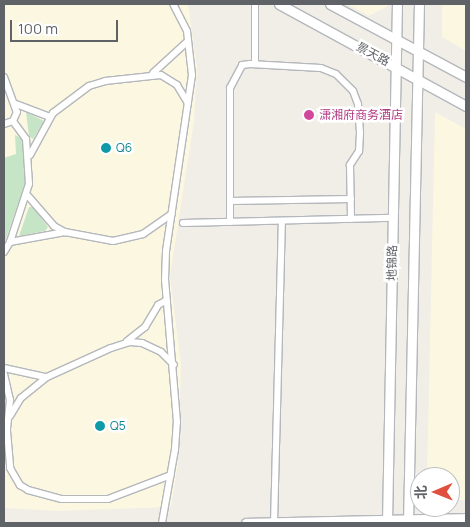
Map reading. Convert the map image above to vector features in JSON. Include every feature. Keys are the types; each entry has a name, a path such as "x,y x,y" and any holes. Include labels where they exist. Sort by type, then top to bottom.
{"street":[{"path":"162,523 171,475 177,422 166,251 192,75 188,41 181,14 173,4"},
{"path":"255,4 255,64"},
{"name":"景天路","path":"279,4 395,65 466,106"},
{"name":"景天路","path":"330,4 466,77"},
{"name":"地锦路","path":"387,522 397,4"},
{"name":"地锦路","path":"408,522 419,4"},
{"path":"30,155 50,117 89,86 158,71 188,41"},
{"path":"230,222 230,88 242,65 255,64 321,68 336,74 353,91 358,104 360,133 359,151 350,166 351,219"},
{"path":"149,74 170,80 189,105"},
{"path":"4,77 16,104 17,112 13,121 4,124"},
{"path":"16,104 50,117"},
{"path":"4,252 10,242 28,196 30,155 26,139 13,121"},
{"path":"28,196 48,221 65,232"},
{"path":"230,201 352,199"},
{"path":"10,242 65,232 120,241 143,234 172,214"},
{"path":"183,223 393,218"},
{"path":"274,523 282,221"},
{"path":"121,345 145,327 158,305 168,300"},
{"path":"10,416 20,398 47,377 130,342 152,347 174,365"},
{"path":"4,368 24,375 47,377"},
{"path":"4,374 10,400 10,416 7,431 10,468 20,485 28,490 62,499 94,500 132,492 171,475"},
{"path":"246,523 408,522 466,518"}],"shaded area":[{"path":"4,4 188,4 197,67 194,121 170,276 181,364 178,464 171,507 58,511 4,508"},
{"path":"347,4 388,4 388,6 369,16"},
{"path":"442,4 466,4 466,51 442,37"},
{"path":"435,112 466,129 466,500 460,500 460,467 427,467"}],"green space":[{"path":"26,112 44,121 33,139 29,136"},
{"path":"15,135 23,139 26,180 4,245 4,158 16,154"},
{"path":"29,207 33,207 48,227 45,231 19,236"}],"place":[{"name":"潇湘府商务酒店","path":"309,115"},
{"name":"Q6","path":"106,148"},
{"name":"Q5","path":"100,426"}]}
